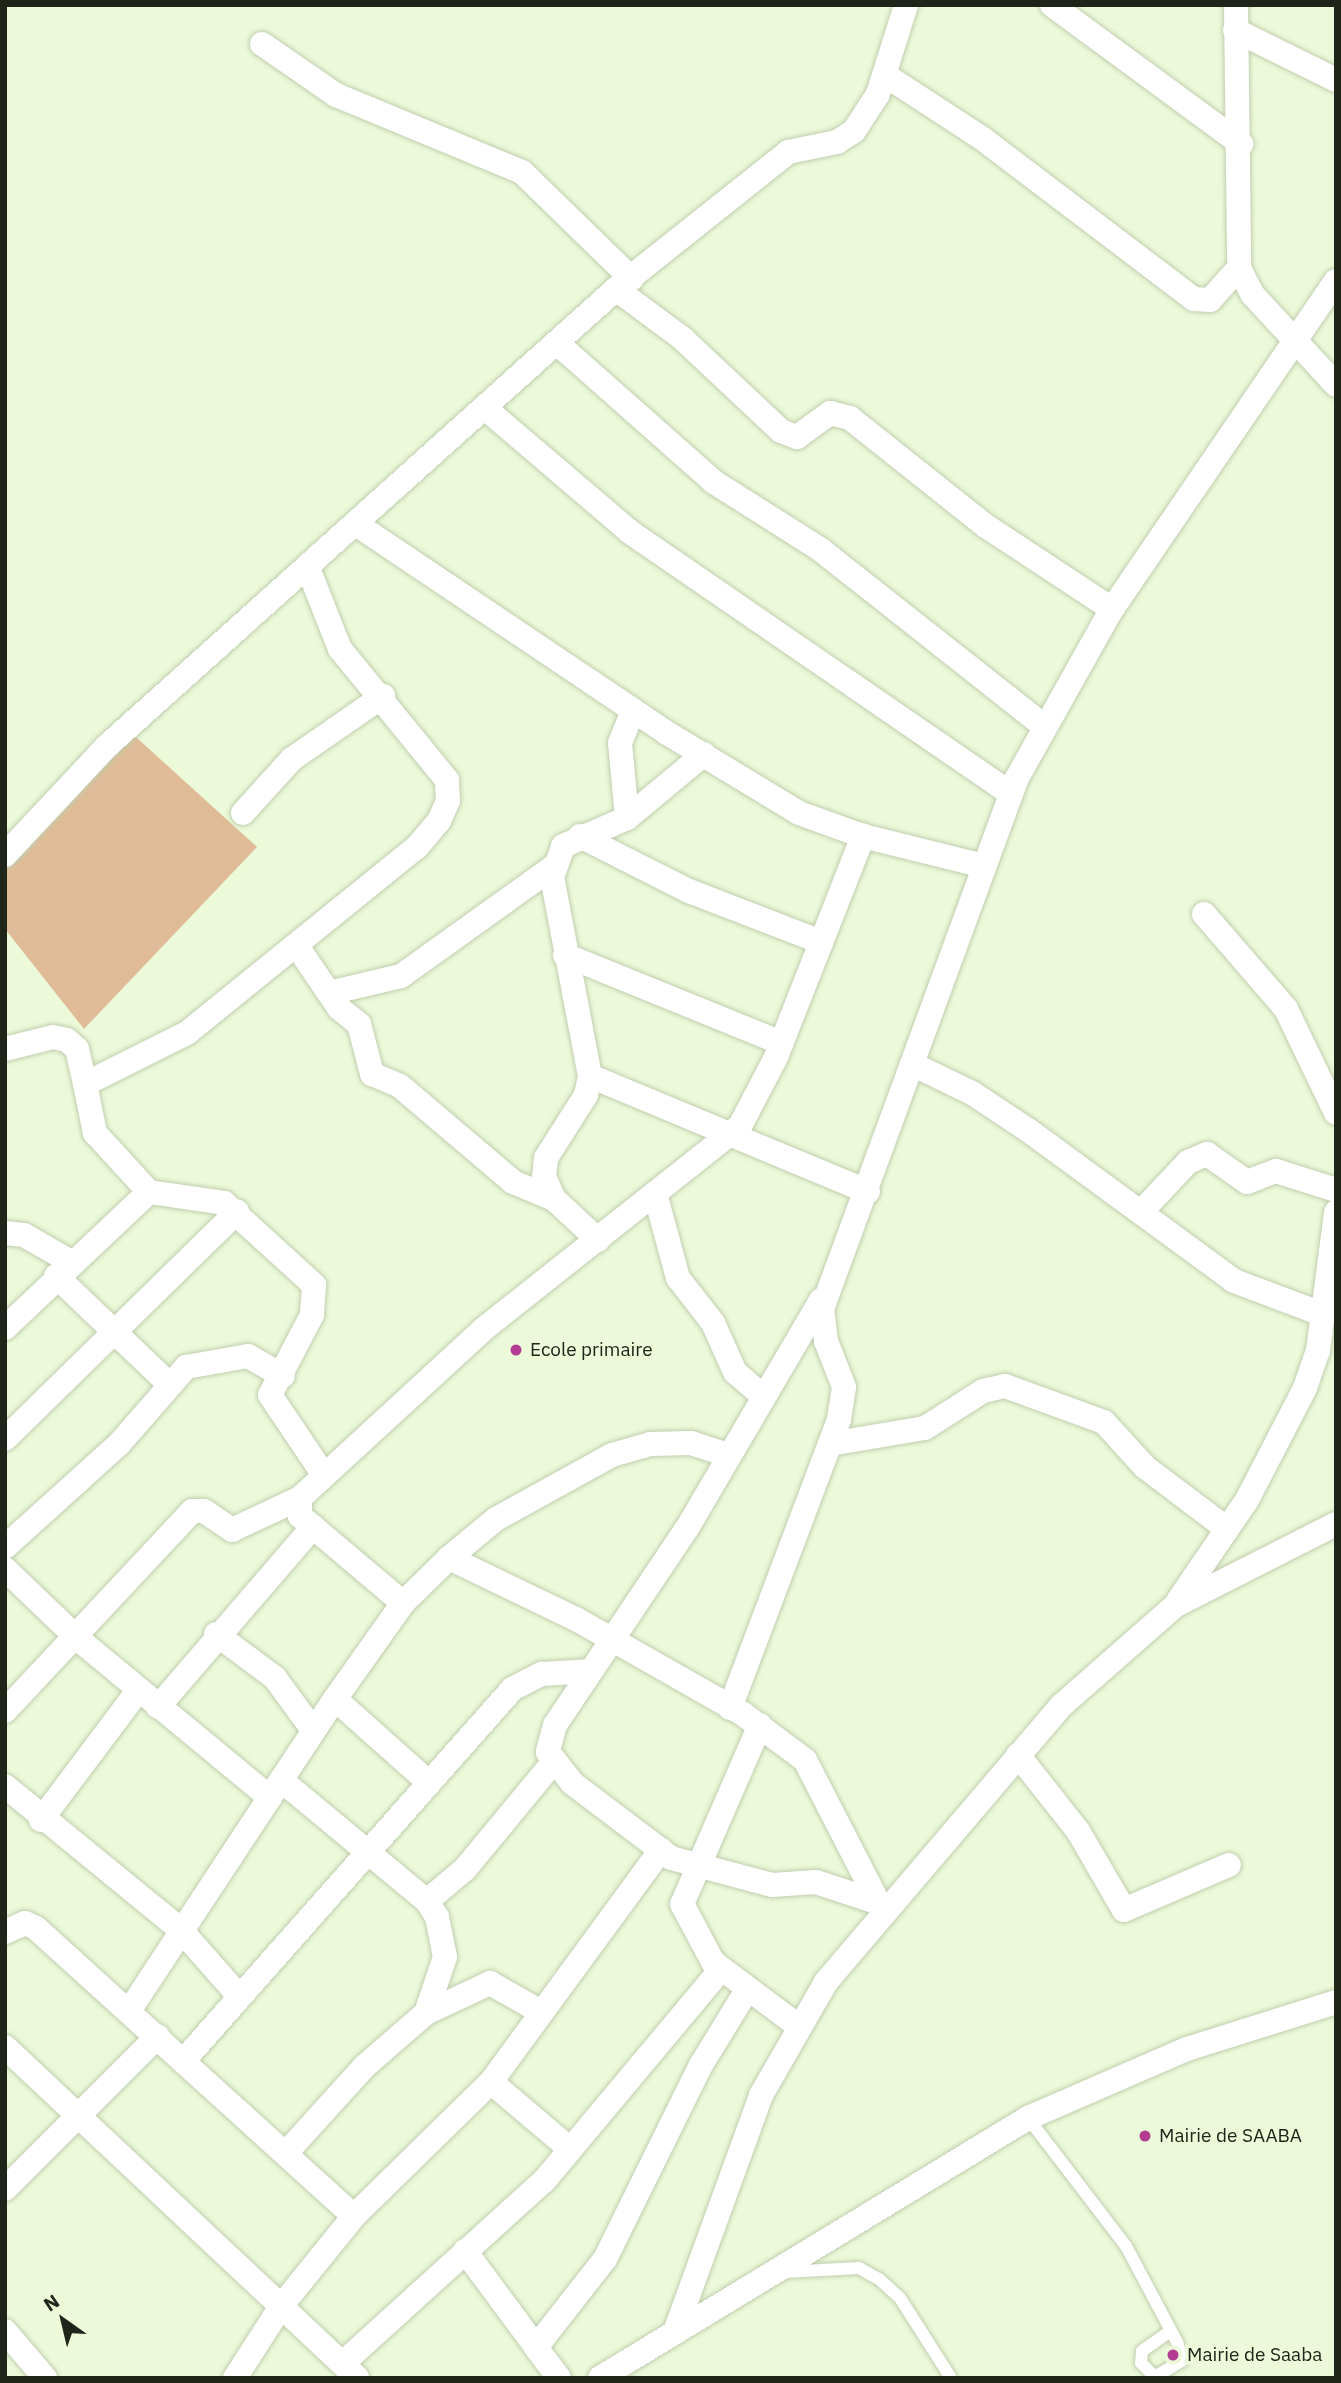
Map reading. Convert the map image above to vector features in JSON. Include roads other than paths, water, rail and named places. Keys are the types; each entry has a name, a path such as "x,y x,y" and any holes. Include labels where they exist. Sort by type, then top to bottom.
{"street":[{"path":"5,855 107,746 624,284 788,152 837,142 854,131 885,75 906,5"},
{"path":"1052,5 1241,144"},
{"path":"1235,18 1241,144 1239,268 1292,339 1336,384"},
{"path":"1235,18 1336,80"},
{"path":"262,44 336,95 522,172 624,284 781,431 797,436 830,413 850,418 986,526 1112,609"},
{"path":"885,75 983,139 1194,299 1210,300 1239,268"},
{"path":"881,1908 816,1882 772,1885 696,1867 661,1850 552,1764 549,1738 611,1639 687,1528 725,1454 833,1278 868,1192 1011,794 1044,726 1112,609 1292,339 1336,281"},
{"path":"557,343 714,482 821,550 1044,726"},
{"path":"486,409 630,532 1011,794"},
{"path":"356,524 633,710 799,813 863,836 984,866"},
{"path":"85,1084 202,1023 417,847 448,801 447,780 383,696 340,649 308,568"},
{"path":"243,813 292,759 383,696"},
{"path":"627,818 620,743 633,710"},
{"path":"554,1199 544,1177 546,1158 586,1095 590,1076 551,890 556,865 564,846 580,836 627,818 704,754"},
{"path":"580,836 689,891 821,942"},
{"path":"5,1711 78,1639 192,1511 232,1530 300,1498 485,1328 656,1197 729,1136 755,1105 863,836"},
{"path":"329,993 401,976 556,865"},
{"path":"1204,914 1275,992 1331,1077 1336,1113"},
{"path":"297,946 329,993 359,1024 372,1074 400,1086 513,1182 554,1199 598,1240"},
{"path":"565,955 782,1043"},
{"path":"5,1049 53,1037 67,1040 77,1049 94,1133 149,1192 214,1199 237,1212 304,1275 318,1296 283,1376 270,1395 275,1412 324,1475"},
{"path":"912,1064 972,1093 1142,1212 1234,1281 1322,1314"},
{"path":"590,1076 868,1192"},
{"path":"1142,1212 1188,1162 1207,1154 1247,1182 1276,1171 1336,1190"},
{"path":"5,1328 63,1269 149,1192"},
{"path":"656,1197 678,1278 713,1323 735,1372 763,1396"},
{"path":"5,1439 113,1337 237,1212"},
{"path":"1176,1605 1227,1529 1305,1388 1322,1314 1336,1212"},
{"path":"5,1233 24,1236 63,1269 113,1337 170,1385"},
{"path":"730,1708 830,1444 844,1387 822,1325 833,1278"},
{"path":"5,1547 120,1443 170,1385 194,1363 239,1355 283,1376"},
{"path":"830,1444 925,1428 983,1391 1004,1386 1104,1422 1145,1467 1227,1529"},
{"path":"129,2011 180,1929 313,1730 403,1603 449,1558 496,1519 612,1455 650,1444 691,1443 725,1454"},
{"path":"300,1498 300,1516 403,1603"},
{"path":"677,2329 726,2179 797,2025 881,1908 1062,1704 1176,1605 1336,1524"},
{"path":"158,1707 216,1634 313,1527"},
{"path":"449,1558 611,1639 760,1726 819,1775 881,1908"},
{"path":"5,1569 78,1639 158,1707 367,1855 427,1901 445,1946 426,2013"},
{"path":"216,1634 275,1678 313,1730"},
{"path":"185,2059 512,1689 542,1674 591,1671"},
{"path":"41,1820 138,1690"},
{"path":"335,1699 428,1782"},
{"path":"760,1726 682,1896 683,1911 721,1969 797,2025"},
{"path":"1018,1755 1078,1831 1124,1910 1229,1865"},
{"path":"427,1901 464,1869 552,1764"},
{"path":"5,1786 41,1820 180,1929 239,1996"},
{"path":"235,2378 282,2305 354,2216 491,2082 661,1850"},
{"path":"5,1932 29,1923 185,2059 354,2216"},
{"path":"5,2047 350,2370 465,2251 544,2181 721,1969"},
{"path":"286,2153 365,2066 426,2013 490,1983 541,2012"},
{"path":"536,2347 605,2259 701,2065 747,1990"},
{"path":"600,2378 767,2274 1028,2118 1187,2049 1336,2002"},
{"path":"5,2189 158,2036"},
{"path":"491,2082 570,2149"},
{"path":"465,2251 559,2378"},
{"path":"5,2331 46,2378"}],"lane":[{"path":"1028,2118 1126,2246 1171,2331"},
{"path":"767,2274 859,2267 900,2298 951,2378"}],"place":[{"name":"Ecole primaire","path":"516,1350"},
{"name":"Mairie de SAABA","path":"1145,2136"},
{"name":"Mairie de Saaba","path":"1173,2355"}]}
